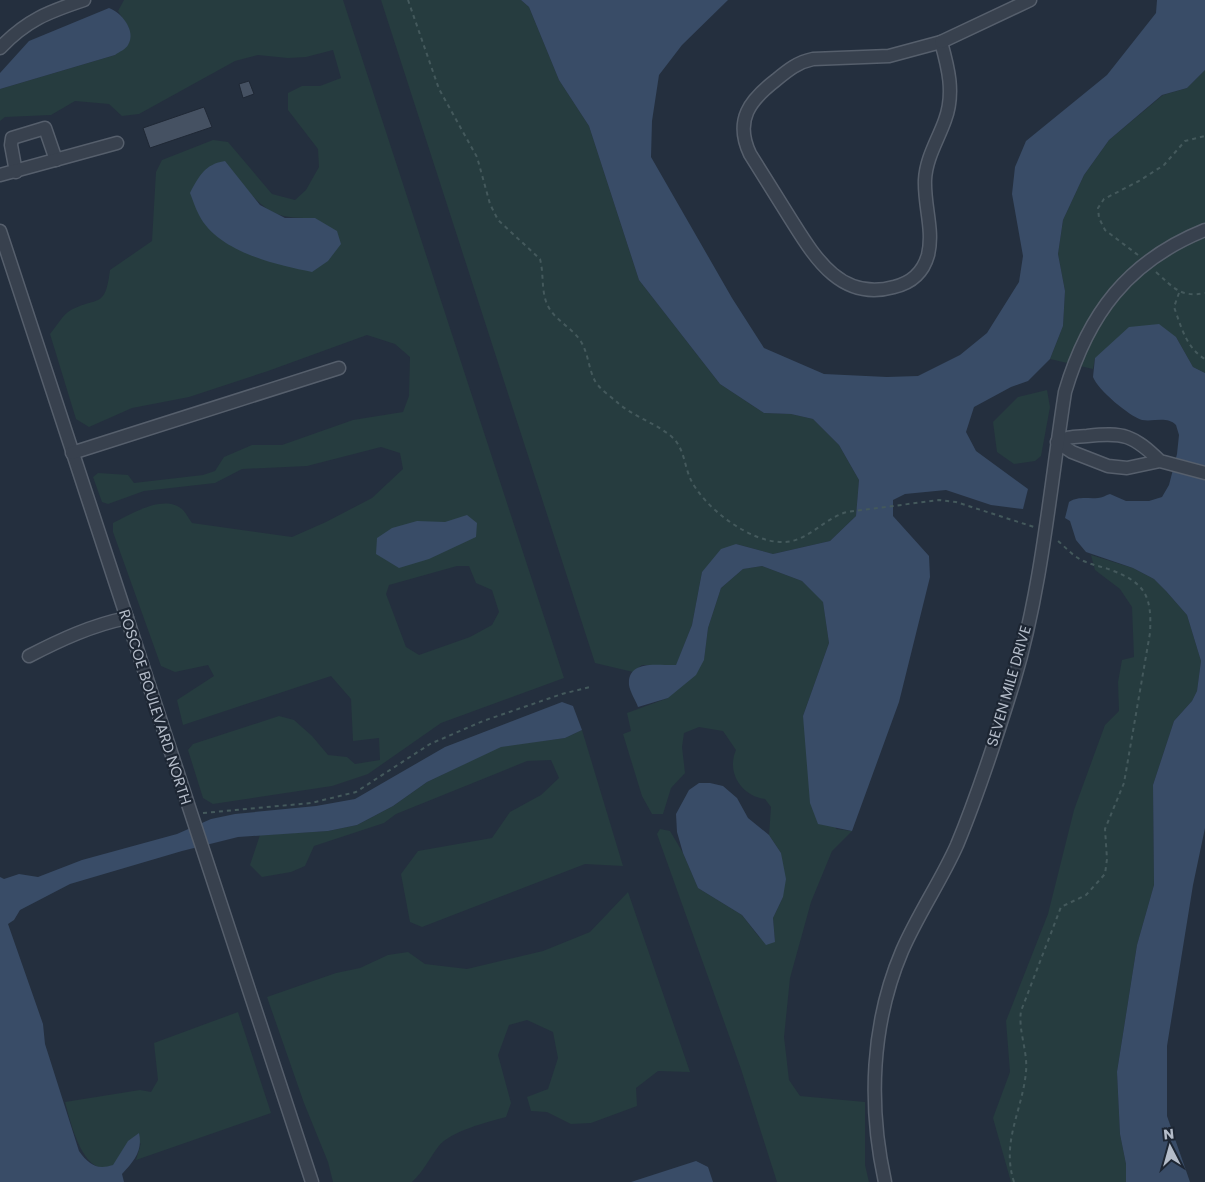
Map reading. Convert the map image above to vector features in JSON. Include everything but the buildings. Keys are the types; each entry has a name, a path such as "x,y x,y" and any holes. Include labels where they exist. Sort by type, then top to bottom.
{"street":[{"path":"0,48 18,29 46,14 84,0"},
{"path":"941,42 948,69 950,103 926,172 926,199 930,240 925,261 919,273 903,285 878,289 850,284 832,274 817,260 750,154 744,137 746,113 758,94 791,67 803,61 889,56 941,42 1030,0"},
{"path":"16,172 11,145 12,138 45,128 56,160"},
{"path":"0,176 117,143"},
{"name":"SEVEN MILE DRIVE","path":"885,1182 876,1125 875,1098 876,1054 884,1004 902,951 957,845 983,776 1015,677 1034,592 1065,392 1083,342 1110,298 1146,262 1163,251 1205,230"},
{"name":"ROSCOE BOULEVARD NORTH","path":"0,231 312,1182"},
{"path":"72,453 338,368"},
{"path":"1160,461 1127,468 1108,466 1072,452 1057,442 1069,436 1120,434 1135,441 1160,461 1205,473"},
{"path":"29,656 63,638 111,621 126,618"}],"path":[{"path":"408,0 439,89 478,157 490,204 498,220 540,259 545,294 552,315 579,338 584,347 594,379 601,387 636,417 672,438 681,449 690,478 698,490 724,519 736,528 769,540 783,542 799,539 839,514 939,500 956,502 1044,530 1078,558 1113,571 1145,592 1149,599 1150,633 1124,783 1105,830 1107,859 1105,874 1086,895 1061,908 1055,919 1021,1011 1019,1022 1026,1071 1009,1144 1009,1159 1014,1182"},
{"path":"1205,136 1185,141 1159,169 1104,199 1098,208 1098,218 1105,230 1146,262 1180,293 1196,295 1205,293"},
{"path":"1180,293 1174,307 1178,319 1194,353 1205,359"},
{"path":"193,820 310,803 356,792 430,744 482,721 562,694 590,687"}],"green space":[{"path":"124,0 343,0 564,678 441,723 368,774 332,786 213,804 203,798 188,750 193,744 279,716 294,720 312,736 328,755 347,757 355,764 380,760 379,738 353,741 351,699 331,676 183,725 177,700 214,676 208,665 175,672 161,666 113,532 113,523 138,510 158,504 167,504 175,505 183,510 192,523 292,537 372,498 403,469 400,453 381,447 307,466 242,469 215,483 144,491 108,504 102,502 93,477 98,473 128,475 134,483 203,475 215,471 224,457 252,445 282,445 353,420 403,412 409,396 410,357 395,344 367,335 189,397 132,408 89,427 76,419 50,334 68,312 103,296 106,291 110,270 152,241 156,172 162,160 213,140 228,142 272,194 295,200 306,190 319,167 318,149 288,110 288,93 302,86 320,86 341,78 333,50 306,57 288,58 258,55 235,61 139,114 122,116 109,104 75,101 51,115 5,117 0,121 0,89 115,55 129,28 118,11","holes":["244,187 261,204 275,213 283,216 315,218 222,240","457,566 469,566 476,583 492,590 499,612 492,625 470,637 419,655 406,647 386,594 389,585"]},
{"path":"381,0 521,0 529,7 559,80 589,126 639,280 720,384 764,413 791,414 813,419 839,445 859,480 856,516 830,541 773,554 736,544 702,572 692,625 676,666 642,665 633,672 595,663"},
{"path":"1205,70 1205,373 1193,367 1176,337 1095,358 1093,369 1050,359 1063,326 1065,291 1058,254 1063,220 1084,175 1109,140 1163,95 1187,88"},
{"path":"1047,390 1050,407 1041,456 1035,461 1014,464 997,452 993,422 1018,397"},
{"path":"1091,555 1133,568 1154,579 1187,615 1201,661 1197,691 1192,701 1174,721 1153,785 1154,885 1137,945 1117,1072 1120,1134 1126,1164 1126,1182 1011,1182 993,1118 1010,1072 1006,1021 1048,914 1074,810 1105,725 1119,711 1118,682 1122,660 1134,657 1132,607 1120,589 1095,570"},
{"path":"762,566 802,581 823,601 829,643 803,716 836,829 852,831 832,851 811,902 790,978 784,1037 789,1080 800,1096 865,1102 865,1165 869,1182 777,1182 741,1069 657,834 660,829 670,831 683,853 698,888 742,915 759,937 775,942 773,918 783,897 781,853 769,835 771,807 765,799 749,793 738,782 733,767 736,750 723,731 699,727 684,733 682,747 685,773 671,788 663,814 652,814 642,796 623,734 631,731 627,713 668,698 704,659 708,628 721,588 743,569"},
{"path":"582,730 623,866 585,864 422,927 410,922 401,874 418,851 492,838 510,812 541,795 559,778 551,760 527,761 396,814 384,823 314,846 305,866 291,872 262,877 250,865 260,835 328,831 357,825 393,806 427,782 501,746 565,738"},
{"path":"628,892 690,1072 658,1071 636,1088 637,1106 591,1123 571,1124 547,1112 531,1111 527,1097 548,1089 558,1058 553,1032 527,1020 509,1025 498,1055 511,1103 506,1117 451,1136 438,1147 412,1182 333,1182 328,1162 304,1103 267,997 336,973 360,968 388,955 408,952 425,964 467,969 543,951 590,932"},
{"path":"238,1012 271,1113 136,1160 141,1143 114,1165 103,1168 94,1165 86,1157 80,1146 65,1102 140,1090 151,1092 158,1080 154,1043"}],"water":[{"path":"521,0 728,0 682,45 659,75 652,121 651,157 732,298 764,348 824,374 887,377 918,376 960,355 987,333 1019,282 1023,256 1012,194 1015,167 1026,141 1107,75 1156,13 1157,0 1205,0 1205,70 1187,88 1162,95 1109,140 1084,175 1063,220 1058,254 1065,291 1063,326 1050,359 1028,381 1011,387 974,407 966,432 976,451 1028,489 1023,509 991,505 946,490 905,494 893,500 893,516 929,556 930,577 899,702 852,831 818,824 810,803 803,716 829,643 823,602 802,581 762,566 743,569 721,588 708,628 704,660 696,675 668,698 638,707 631,691 629,685 633,671 646,666 676,665 692,625 702,572 721,549 736,544 773,554 830,541 856,516 859,480 839,445 813,419 791,414 764,413 720,384 639,280 589,126 559,80 529,7"},
{"path":"109,8 123,18 129,28 130,40 124,49 115,55 0,89 0,73 29,41"},
{"path":"225,161 260,205 285,218 315,218 337,231 341,244 328,261 312,272 281,265 248,254 219,238 208,227 198,212 190,193 203,172 212,165"},
{"path":"1159,324 1176,337 1193,367 1205,373 1205,828 1193,885 1167,1046 1167,1116 1190,1182 1126,1182 1126,1164 1120,1134 1117,1072 1137,945 1154,885 1153,785 1174,721 1192,701 1197,691 1201,661 1187,615 1166,591 1154,579 1133,568 1086,552 1076,540 1070,521 1065,518 1069,502 1076,499 1100,498 1110,494 1126,501 1149,501 1162,497 1169,485 1177,454 1179,435 1176,425 1169,421 1136,418 1107,395 1093,377 1095,358 1129,327"},
{"path":"467,515 477,523 476,537 429,559 399,568 376,554 377,538 392,528 417,521 445,522"},
{"path":"562,702 573,706 582,730 565,738 501,747 427,782 393,806 357,825 328,831 238,837 182,851 70,884 20,910 14,920 8,924 43,1024 45,1044 79,1151 90,1163 102,1167 113,1165 128,1141 139,1133 140,1145 134,1160 122,1174 124,1182 0,1182 0,877 4,879 19,874 38,877 82,860 177,834 211,819 235,814 316,806 355,799 445,747"},
{"path":"699,783 723,786 737,798 748,818 769,835 781,853 786,879 783,897 773,918 775,942 766,945 742,915 698,888 683,853 677,832 676,814 689,790"},
{"path":"696,1161 708,1167 713,1182 631,1182"}]}
